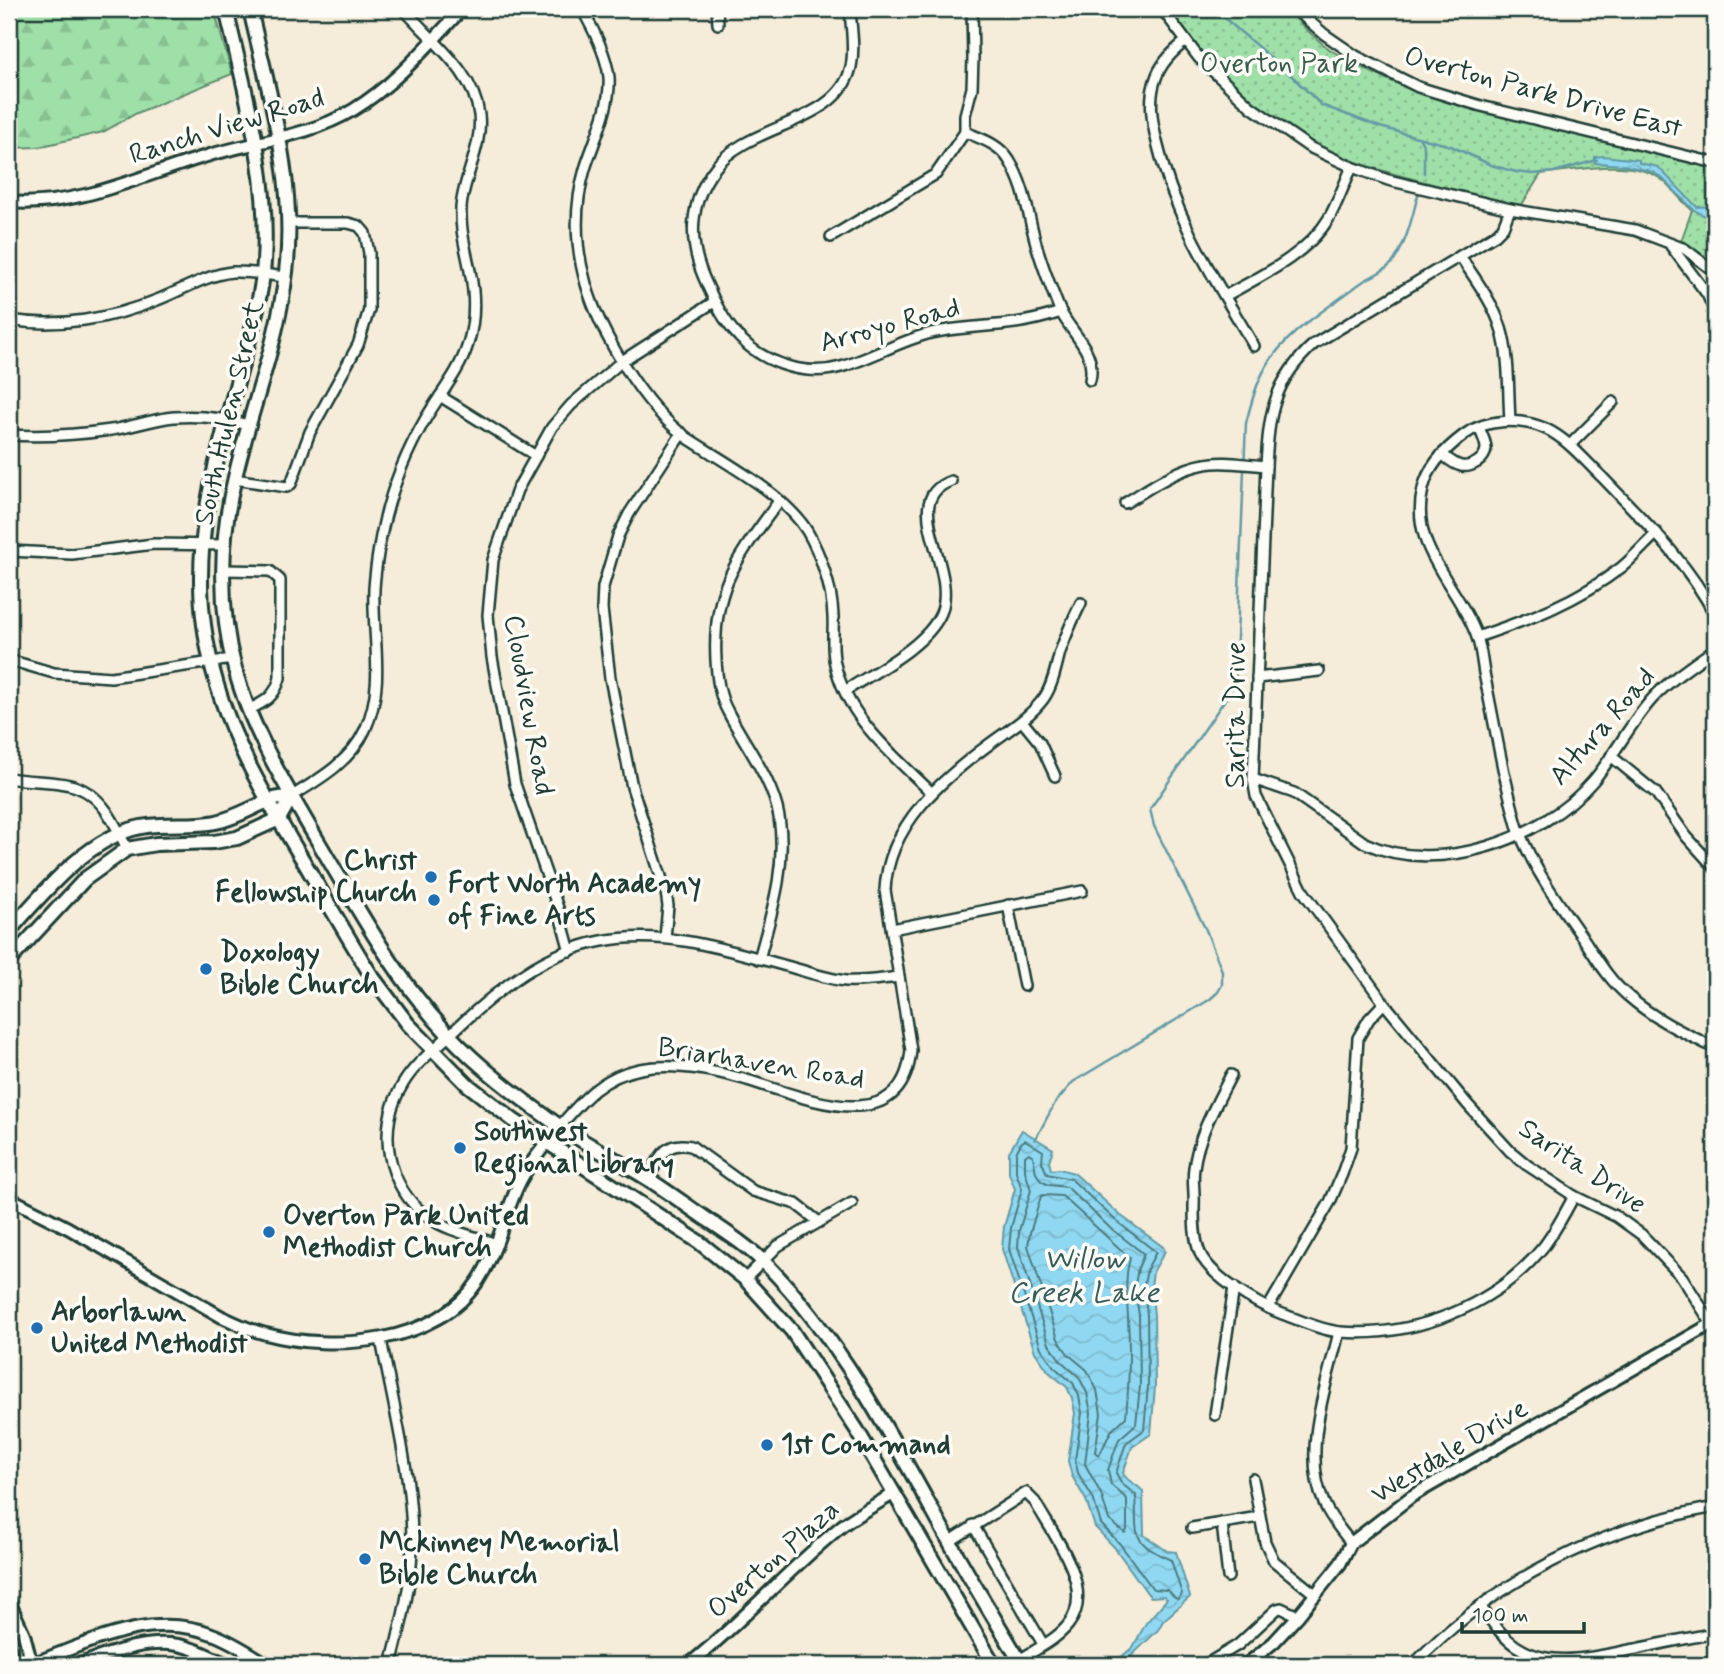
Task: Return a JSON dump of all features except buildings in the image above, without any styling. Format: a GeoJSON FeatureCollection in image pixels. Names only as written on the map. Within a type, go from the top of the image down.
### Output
{"type":"FeatureCollection","features":[{"type":"Feature","properties":{"kind":"main road","name":"South Hulen Street"},"geometry":{"type":"LineString","coordinates":[[226,9],[256,143],[264,211],[263,274],[250,338],[210,482],[202,544],[201,604],[210,661],[232,733],[268,800],[372,975],[394,1006],[433,1051],[486,1100],[699,1242],[745,1279],[792,1331],[857,1430],[994,1665]]}},
{"type":"Feature","properties":{"kind":"main road","name":"South Hulen Street"},"geometry":{"type":"LineString","coordinates":[[250,9],[279,138],[288,223],[286,278],[267,371],[248,425],[234,479],[225,545],[224,594],[232,659],[248,710],[292,796],[389,959],[449,1035],[492,1076],[560,1126],[648,1179],[763,1261],[810,1314],[866,1396],[1021,1663]]}},
{"type":"Feature","properties":{"kind":"main road"},"geometry":{"type":"LineString","coordinates":[[9,932],[46,890],[97,845],[120,833],[153,825],[214,822],[237,816],[268,800],[292,796]]}},
{"type":"Feature","properties":{"kind":"main road"},"geometry":{"type":"LineString","coordinates":[[9,961],[85,879],[127,849],[237,838],[279,819],[292,796]]}},
{"type":"Feature","properties":{"kind":"street"},"geometry":{"type":"LineString","coordinates":[[292,796],[320,779],[345,758],[361,738],[369,720],[378,682],[374,590],[384,523],[400,470],[426,417],[468,346],[472,326],[474,293],[461,238],[461,214],[477,141],[480,118],[477,102],[466,78],[404,9]]}},
{"type":"Feature","properties":{"kind":"street","name":"Ranch View Road"},"geometry":{"type":"LineString","coordinates":[[9,202],[47,204],[85,195],[188,162],[318,127],[353,110],[402,74],[462,9]]}},
{"type":"Feature","properties":{"kind":"street"},"geometry":{"type":"LineString","coordinates":[[582,9],[601,48],[609,75],[609,92],[584,173],[576,225],[577,242],[592,303],[601,324],[622,361],[664,419],[779,501],[806,530],[822,564],[830,590],[834,661],[845,691],[860,718],[873,734],[932,793]]}},
{"type":"Feature","properties":{"kind":"street"},"geometry":{"type":"LineString","coordinates":[[717,9],[718,24]]}},
{"type":"Feature","properties":{"kind":"street","name":"Arroyo Road"},"geometry":{"type":"LineString","coordinates":[[850,9],[853,56],[845,83],[826,103],[801,118],[739,146],[715,167],[705,184],[693,221],[693,245],[714,302],[732,330],[748,345],[774,361],[794,369],[809,371],[843,366],[894,344],[939,331],[1013,324],[1061,312]]}},
{"type":"Feature","properties":{"kind":"street"},"geometry":{"type":"LineString","coordinates":[[831,237],[936,174],[965,132],[973,58],[972,9]]}},
{"type":"Feature","properties":{"kind":"street"},"geometry":{"type":"LineString","coordinates":[[1163,9],[1199,58],[1251,107],[1310,147],[1388,180],[1510,209],[1635,230],[1671,246],[1685,249],[1715,272]]}},
{"type":"Feature","properties":{"kind":"street","name":"Overton Park Drive East"},"geometry":{"type":"LineString","coordinates":[[1295,9],[1324,34],[1356,56],[1418,87],[1482,106],[1715,163]]}},
{"type":"Feature","properties":{"kind":"street"},"geometry":{"type":"LineString","coordinates":[[1186,41],[1161,66],[1156,79],[1152,115],[1163,164],[1183,223],[1254,346]]}},
{"type":"Feature","properties":{"kind":"street"},"geometry":{"type":"LineString","coordinates":[[965,132],[995,145],[1007,157],[1022,182],[1037,248],[1061,312],[1088,353],[1092,371],[1090,380]]}},
{"type":"Feature","properties":{"kind":"street"},"geometry":{"type":"LineString","coordinates":[[1225,296],[1304,247],[1329,218],[1352,167]]}},
{"type":"Feature","properties":{"kind":"street","name":"Sarita Drive"},"geometry":{"type":"LineString","coordinates":[[1510,209],[1500,231],[1325,337],[1303,354],[1284,379],[1274,401],[1261,466],[1253,779],[1256,796],[1303,891],[1384,1003],[1468,1105],[1510,1151],[1574,1196],[1617,1217],[1642,1236],[1682,1277],[1714,1325]]}},
{"type":"Feature","properties":{"kind":"street"},"geometry":{"type":"LineString","coordinates":[[234,479],[287,486],[290,484],[310,432],[358,345],[369,310],[369,253],[365,233],[359,226],[348,223],[288,223]]}},
{"type":"Feature","properties":{"kind":"street"},"geometry":{"type":"LineString","coordinates":[[1671,246],[1694,275],[1715,312]]}},
{"type":"Feature","properties":{"kind":"street"},"geometry":{"type":"LineString","coordinates":[[1460,256],[1487,297],[1501,327],[1506,348],[1510,421]]}},
{"type":"Feature","properties":{"kind":"street"},"geometry":{"type":"LineString","coordinates":[[1694,275],[1704,261]]}},
{"type":"Feature","properties":{"kind":"street"},"geometry":{"type":"LineString","coordinates":[[9,320],[88,320],[130,310],[204,279],[231,272],[286,278]]}},
{"type":"Feature","properties":{"kind":"street","name":"Cloudview Road"},"geometry":{"type":"LineString","coordinates":[[570,951],[515,784],[492,657],[488,615],[490,584],[499,538],[517,489],[552,427],[570,405],[622,361],[714,302]]}},
{"type":"Feature","properties":{"kind":"street"},"geometry":{"type":"LineString","coordinates":[[440,396],[536,456]]}},
{"type":"Feature","properties":{"kind":"street"},"geometry":{"type":"LineString","coordinates":[[1570,445],[1613,402]]}},
{"type":"Feature","properties":{"kind":"street"},"geometry":{"type":"LineString","coordinates":[[9,435],[67,435],[174,417],[227,419],[248,425]]}},
{"type":"Feature","properties":{"kind":"street"},"geometry":{"type":"LineString","coordinates":[[1715,615],[1690,574],[1657,533],[1570,445],[1547,430],[1510,421],[1499,421],[1479,428],[1469,432],[1442,454],[1429,472],[1423,489],[1420,526],[1428,551],[1477,637],[1504,772],[1528,851],[1561,907],[1613,982],[1646,1011],[1715,1048]]}},
{"type":"Feature","properties":{"kind":"street"},"geometry":{"type":"LineString","coordinates":[[1442,454],[1462,467],[1474,465],[1484,457],[1486,447],[1479,428]]}},
{"type":"Feature","properties":{"kind":"street"},"geometry":{"type":"LineString","coordinates":[[665,938],[668,906],[666,892],[632,788],[610,678],[603,587],[618,536],[629,514],[682,433]]}},
{"type":"Feature","properties":{"kind":"street"},"geometry":{"type":"LineString","coordinates":[[1125,503],[1186,469],[1205,464],[1229,463],[1261,466]]}},
{"type":"Feature","properties":{"kind":"street"},"geometry":{"type":"LineString","coordinates":[[845,691],[920,640],[933,627],[942,612],[945,579],[927,517],[927,505],[935,488],[951,481]]}},
{"type":"Feature","properties":{"kind":"street"},"geometry":{"type":"LineString","coordinates":[[759,958],[779,884],[783,847],[780,825],[766,781],[726,708],[720,691],[715,639],[718,608],[730,572],[779,501]]}},
{"type":"Feature","properties":{"kind":"street"},"geometry":{"type":"LineString","coordinates":[[1477,637],[1520,623],[1569,602],[1622,567],[1657,533]]}},
{"type":"Feature","properties":{"kind":"street"},"geometry":{"type":"LineString","coordinates":[[9,551],[72,554],[154,544],[225,545]]}},
{"type":"Feature","properties":{"kind":"street"},"geometry":{"type":"LineString","coordinates":[[224,570],[270,571],[280,580],[280,678],[276,691],[268,700],[248,710]]}},
{"type":"Feature","properties":{"kind":"street","name":"Briarhaven Road"},"geometry":{"type":"LineString","coordinates":[[9,1198],[68,1228],[222,1317],[264,1334],[289,1339],[340,1342],[381,1339],[419,1328],[453,1308],[476,1285],[497,1244],[517,1187],[529,1165],[595,1088],[622,1073],[656,1066],[737,1077],[836,1105],[868,1107],[878,1103],[899,1085],[909,1064],[911,1050],[885,890],[886,870],[904,827],[932,793],[976,754],[1022,721],[1046,696],[1068,628],[1081,603]]}},
{"type":"Feature","properties":{"kind":"street","name":"Altura Road"},"geometry":{"type":"LineString","coordinates":[[1253,779],[1294,793],[1376,848],[1433,856],[1460,855],[1521,834],[1551,817],[1592,782],[1652,699],[1715,649]]}},
{"type":"Feature","properties":{"kind":"street"},"geometry":{"type":"LineString","coordinates":[[9,660],[54,673],[111,677],[232,659]]}},
{"type":"Feature","properties":{"kind":"street"},"geometry":{"type":"LineString","coordinates":[[1257,678],[1319,671]]}},
{"type":"Feature","properties":{"kind":"street"},"geometry":{"type":"LineString","coordinates":[[1022,721],[1040,743],[1055,776]]}},
{"type":"Feature","properties":{"kind":"street"},"geometry":{"type":"LineString","coordinates":[[1611,756],[1656,793],[1686,836],[1715,868]]}},
{"type":"Feature","properties":{"kind":"street"},"geometry":{"type":"LineString","coordinates":[[9,778],[71,785],[98,800],[115,822],[127,849]]}},
{"type":"Feature","properties":{"kind":"street"},"geometry":{"type":"LineString","coordinates":[[892,929],[1082,891]]}},
{"type":"Feature","properties":{"kind":"street"},"geometry":{"type":"LineString","coordinates":[[1008,905],[1024,986]]}},
{"type":"Feature","properties":{"kind":"street"},"geometry":{"type":"LineString","coordinates":[[497,1244],[429,1218],[412,1202],[395,1174],[387,1138],[391,1110],[409,1075],[491,996],[516,977],[570,951],[614,939],[665,938],[715,946],[845,981],[899,977]]}},
{"type":"Feature","properties":{"kind":"street"},"geometry":{"type":"LineString","coordinates":[[1268,1308],[1329,1202],[1342,1174],[1351,1148],[1358,1038],[1369,1019],[1384,1003]]}},
{"type":"Feature","properties":{"kind":"street"},"geometry":{"type":"LineString","coordinates":[[1231,1075],[1198,1148],[1194,1170],[1194,1219],[1200,1253],[1209,1265],[1234,1287],[1268,1308],[1339,1332],[1379,1331],[1434,1321],[1502,1286],[1542,1248],[1574,1196]]}},
{"type":"Feature","properties":{"kind":"street"},"geometry":{"type":"LineString","coordinates":[[648,1179],[669,1147],[679,1143],[691,1146],[753,1191],[796,1204],[819,1222]]}},
{"type":"Feature","properties":{"kind":"street"},"geometry":{"type":"LineString","coordinates":[[745,1279],[778,1246],[852,1203]]}},
{"type":"Feature","properties":{"kind":"street"},"geometry":{"type":"LineString","coordinates":[[1215,1415],[1234,1287]]}},
{"type":"Feature","properties":{"kind":"street","name":"Westdale Drive"},"geometry":{"type":"LineString","coordinates":[[1246,1665],[1274,1642],[1298,1616],[1340,1564],[1351,1544],[1412,1496],[1714,1325]]}},
{"type":"Feature","properties":{"kind":"street"},"geometry":{"type":"LineString","coordinates":[[1339,1332],[1315,1435],[1314,1467],[1324,1504],[1351,1544]]}},
{"type":"Feature","properties":{"kind":"street"},"geometry":{"type":"LineString","coordinates":[[381,1339],[411,1510],[409,1586],[391,1665]]}},
{"type":"Feature","properties":{"kind":"street"},"geometry":{"type":"LineString","coordinates":[[1253,1479],[1265,1542],[1274,1561],[1316,1595]]}},
{"type":"Feature","properties":{"kind":"street"},"geometry":{"type":"LineString","coordinates":[[949,1542],[1026,1493],[1035,1502],[1071,1567],[1078,1587],[1077,1604],[1068,1625],[1021,1663]]}},
{"type":"Feature","properties":{"kind":"street","name":"Overton Plaza"},"geometry":{"type":"LineString","coordinates":[[688,1665],[829,1537],[846,1523],[893,1494]]}},
{"type":"Feature","properties":{"kind":"street"},"geometry":{"type":"LineString","coordinates":[[1413,1665],[1479,1606],[1534,1571],[1595,1543],[1660,1519],[1715,1507]]}},
{"type":"Feature","properties":{"kind":"street"},"geometry":{"type":"LineString","coordinates":[[1192,1528],[1259,1517]]}},
{"type":"Feature","properties":{"kind":"street"},"geometry":{"type":"LineString","coordinates":[[1222,1523],[1228,1577]]}},
{"type":"Feature","properties":{"kind":"street"},"geometry":{"type":"LineString","coordinates":[[973,1525],[1043,1644]]}},
{"type":"Feature","properties":{"kind":"street"},"geometry":{"type":"LineString","coordinates":[[9,1601],[24,1634],[31,1665],[123,1629],[148,1626],[186,1627],[209,1633],[269,1665]]}},
{"type":"Feature","properties":{"kind":"street"},"geometry":{"type":"LineString","coordinates":[[1479,1606],[1506,1639],[1517,1647],[1556,1660],[1590,1658],[1715,1633]]}},
{"type":"Feature","properties":{"kind":"street"},"geometry":{"type":"LineString","coordinates":[[1205,1665],[1237,1645],[1277,1609],[1281,1608],[1298,1616]]}},
{"type":"Feature","properties":{"kind":"street"},"geometry":{"type":"LineString","coordinates":[[77,1665],[151,1643],[179,1645],[229,1665]]}},
{"type":"Feature","properties":{"kind":"street"},"geometry":{"type":"LineString","coordinates":[[9,1646],[15,1665]]}},
{"type":"Feature","properties":{"kind":"green space"},"geometry":{"type":"Polygon","coordinates":[[[9,9],[214,9],[232,74],[137,113],[103,132],[38,147],[9,148],[9,9]]]}},
{"type":"Feature","properties":{"kind":"green space","name":"Overton Park"},"geometry":{"type":"Polygon","coordinates":[[[1169,9],[1285,9],[1334,52],[1376,75],[1449,103],[1715,168],[1715,261],[1712,262],[1680,244],[1692,210],[1665,182],[1638,169],[1605,167],[1541,174],[1521,206],[1396,175],[1328,150],[1301,136],[1250,100],[1206,57],[1169,9]]]}},
{"type":"Feature","properties":{"kind":"water"},"geometry":{"type":"Polygon","coordinates":[[[1595,157],[1639,160],[1639,163],[1658,167],[1697,207],[1715,206],[1715,224],[1711,226],[1705,216],[1694,210],[1653,172],[1623,165],[1595,163],[1595,157]]]}},
{"type":"Feature","properties":{"kind":"water","name":"Willow Creek Lake"},"geometry":{"type":"Polygon","coordinates":[[[1022,1130],[1053,1149],[1049,1161],[1051,1170],[1074,1173],[1165,1251],[1153,1272],[1151,1286],[1155,1387],[1151,1434],[1132,1447],[1123,1473],[1143,1492],[1144,1535],[1167,1551],[1176,1552],[1190,1597],[1163,1621],[1158,1630],[1122,1665],[1112,1665],[1133,1647],[1146,1623],[1167,1599],[1164,1596],[1151,1597],[1148,1594],[1115,1548],[1095,1527],[1086,1500],[1072,1476],[1068,1461],[1075,1413],[1072,1398],[1067,1387],[1049,1372],[1035,1352],[1002,1249],[1004,1227],[1015,1189],[1009,1173],[1009,1152],[1022,1130]]]}},
{"type":"Feature","properties":{"kind":"waterway"},"geometry":{"type":"LineString","coordinates":[[1214,9],[1321,105],[1380,127],[1451,146],[1491,165],[1516,172],[1554,172],[1597,160]]}},
{"type":"Feature","properties":{"kind":"waterway"},"geometry":{"type":"LineString","coordinates":[[1420,139],[1424,147],[1424,173]]}},
{"type":"Feature","properties":{"kind":"waterway"},"geometry":{"type":"LineString","coordinates":[[1035,1140],[1055,1103],[1073,1082],[1209,1000],[1222,985],[1222,971],[1206,930],[1154,826],[1150,809],[1235,685],[1246,423],[1259,380],[1274,354],[1296,332],[1394,261],[1406,237],[1418,195]]}},
{"type":"Feature","properties":{"kind":"waterway"},"geometry":{"type":"LineString","coordinates":[[1709,251],[1710,223]]}},
{"type":"Feature","properties":{"kind":"waterway"},"geometry":{"type":"LineString","coordinates":[[1711,280],[1715,286]]}},
{"type":"Feature","properties":{"kind":"place","name":"Christ Fellowship Church"},"geometry":{"type":"Point","coordinates":[431,877]}},
{"type":"Feature","properties":{"kind":"place","name":"Fort Worth Academy of Fine Arts"},"geometry":{"type":"Point","coordinates":[434,900]}},
{"type":"Feature","properties":{"kind":"place","name":"Doxology Bible Church"},"geometry":{"type":"Point","coordinates":[206,969]}},
{"type":"Feature","properties":{"kind":"place","name":"Southwest Regional Library"},"geometry":{"type":"Point","coordinates":[460,1148]}},
{"type":"Feature","properties":{"kind":"place","name":"Overton Park United Methodist Church"},"geometry":{"type":"Point","coordinates":[269,1232]}},
{"type":"Feature","properties":{"kind":"place","name":"Arborlawn United Methodist"},"geometry":{"type":"Point","coordinates":[37,1328]}},
{"type":"Feature","properties":{"kind":"place","name":"1st Command"},"geometry":{"type":"Point","coordinates":[767,1445]}},
{"type":"Feature","properties":{"kind":"place","name":"Mckinney Memorial Bible Church"},"geometry":{"type":"Point","coordinates":[365,1559]}}]}
